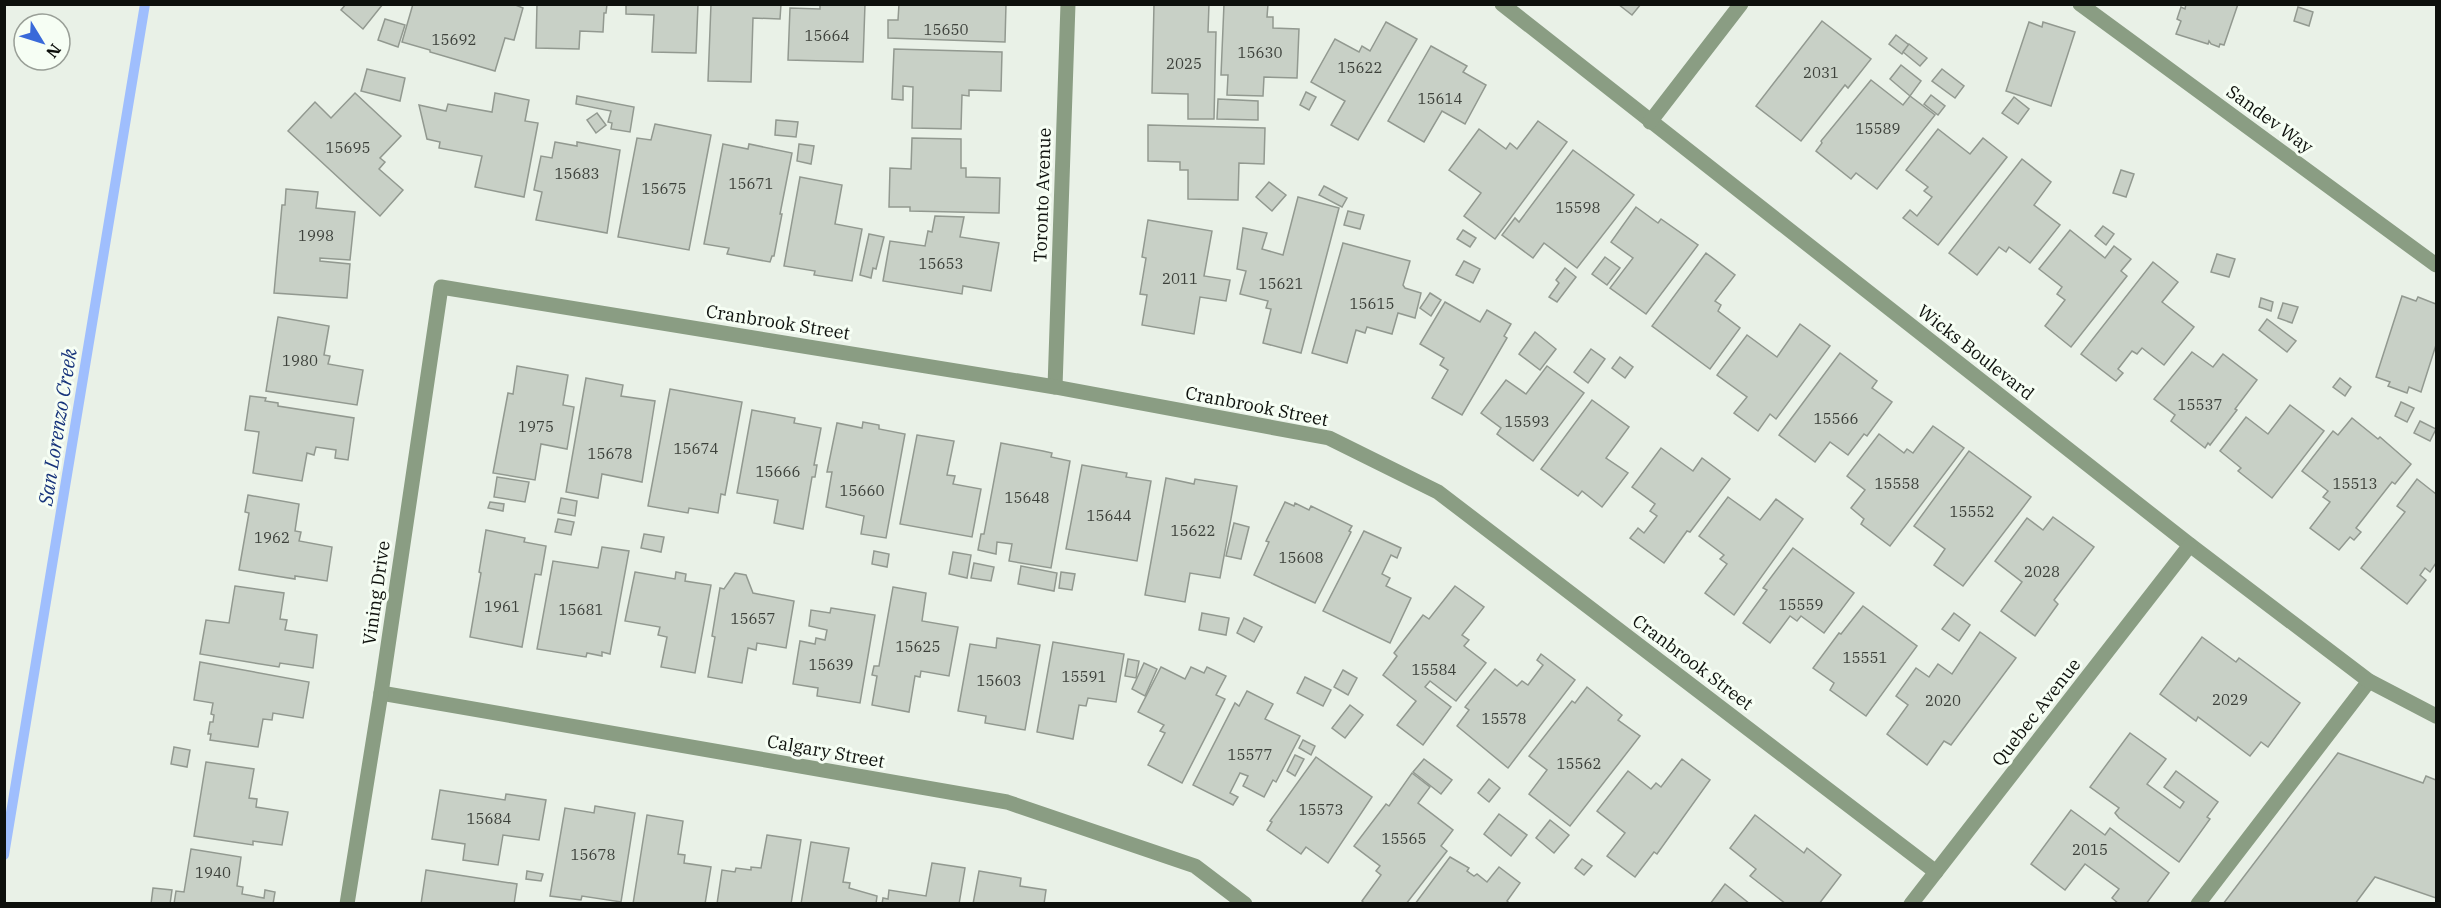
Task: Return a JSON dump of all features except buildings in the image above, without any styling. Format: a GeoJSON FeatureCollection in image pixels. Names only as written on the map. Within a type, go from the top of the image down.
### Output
{"type":"FeatureCollection","features":[{"type":"Feature","properties":{"kind":"street","name":"Toronto Avenue"},"geometry":{"type":"LineString","coordinates":[[1055,387],[1068,4]]}},
{"type":"Feature","properties":{"kind":"street","name":"Wicks Boulevard"},"geometry":{"type":"LineString","coordinates":[[1502,4],[2190,544],[2369,681],[2436,716]]}},
{"type":"Feature","properties":{"kind":"street"},"geometry":{"type":"LineString","coordinates":[[1650,122],[1741,4]]}},
{"type":"Feature","properties":{"kind":"street","name":"Sandev Way"},"geometry":{"type":"LineString","coordinates":[[2080,4],[2436,265]]}},
{"type":"Feature","properties":{"kind":"street","name":"Cranbrook Street"},"geometry":{"type":"LineString","coordinates":[[441,287],[1055,387],[1329,438],[1438,492],[1936,872]]}},
{"type":"Feature","properties":{"kind":"street","name":"Vining Drive"},"geometry":{"type":"LineString","coordinates":[[347,903],[381,693],[441,287]]}},
{"type":"Feature","properties":{"kind":"street","name":"Quebec Avenue"},"geometry":{"type":"LineString","coordinates":[[1911,903],[2190,544]]}},
{"type":"Feature","properties":{"kind":"street"},"geometry":{"type":"LineString","coordinates":[[2198,903],[2369,681]]}},
{"type":"Feature","properties":{"kind":"street","name":"Calgary Street"},"geometry":{"type":"LineString","coordinates":[[381,693],[1007,802],[1195,866],[1245,903]]}},
{"type":"Feature","properties":{"kind":"waterway","name":"San Lorenzo Creek"},"geometry":{"type":"LineString","coordinates":[[4,855],[145,4]]}}]}
